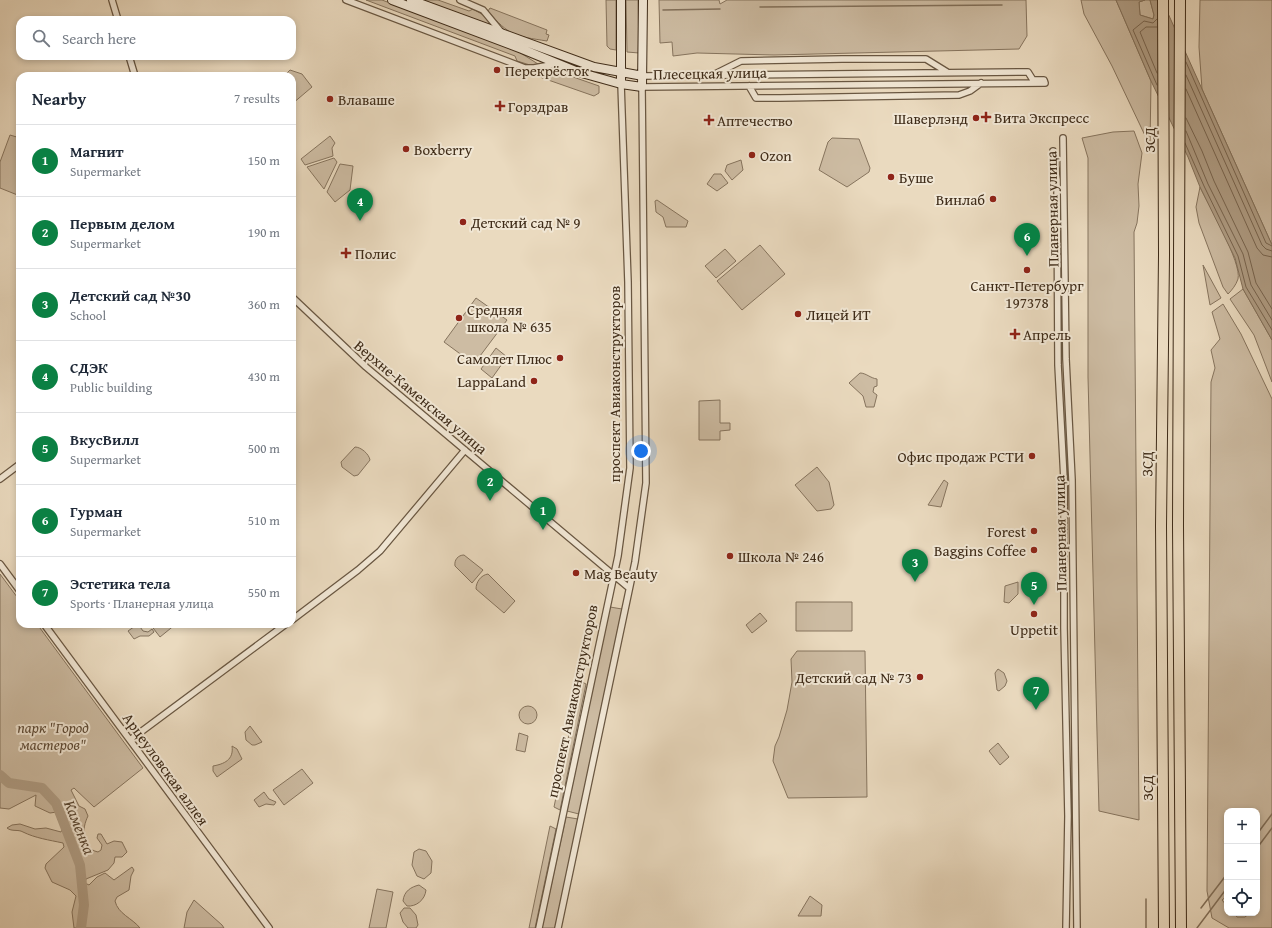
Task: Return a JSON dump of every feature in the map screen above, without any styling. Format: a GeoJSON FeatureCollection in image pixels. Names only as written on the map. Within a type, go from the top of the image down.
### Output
{"type":"FeatureCollection","features":[{"type":"Feature","properties":{"kind":"highway","name":"ЗСД"},"geometry":{"type":"LineString","coordinates":[[1163,0],[1164,255],[1161,526],[1164,928]]}},
{"type":"Feature","properties":{"kind":"highway","name":"ЗСД"},"geometry":{"type":"LineString","coordinates":[[1180,0],[1178,526],[1182,928]]}},
{"type":"Feature","properties":{"kind":"street"},"geometry":{"type":"LineString","coordinates":[[112,0],[117,16]]}},
{"type":"Feature","properties":{"kind":"street"},"geometry":{"type":"LineString","coordinates":[[346,0],[525,68],[556,64]]}},
{"type":"Feature","properties":{"kind":"street","name":"Плесецкая улица"},"geometry":{"type":"LineString","coordinates":[[392,0],[522,49],[583,74],[642,88],[1044,81],[1033,80],[1028,72],[643,76],[594,66],[411,0]]}},
{"type":"Feature","properties":{"kind":"street"},"geometry":{"type":"LineString","coordinates":[[460,0],[483,10],[503,34]]}},
{"type":"Feature","properties":{"kind":"street","name":"проспект Авиаконструкторов"},"geometry":{"type":"LineString","coordinates":[[539,928],[619,546],[630,468],[628,282],[620,72],[621,0]]}},
{"type":"Feature","properties":{"kind":"street","name":"проспект Авиаконструкторов"},"geometry":{"type":"LineString","coordinates":[[558,928],[629,588],[642,518],[647,466],[642,88],[643,0]]}},
{"type":"Feature","properties":{"kind":"street"},"geometry":{"type":"LineString","coordinates":[[712,75],[741,61],[835,59],[926,59],[947,72]]}},
{"type":"Feature","properties":{"kind":"street"},"geometry":{"type":"LineString","coordinates":[[130,60],[134,72]]}},
{"type":"Feature","properties":{"kind":"street"},"geometry":{"type":"LineString","coordinates":[[749,86],[756,98],[780,98],[959,95],[970,91],[981,83]]}},
{"type":"Feature","properties":{"kind":"street","name":"Планерная улица"},"geometry":{"type":"LineString","coordinates":[[1063,138],[1066,359],[1072,480],[1077,928]]}},
{"type":"Feature","properties":{"kind":"street","name":"Планерная улица"},"geometry":{"type":"LineString","coordinates":[[1053,151],[1057,180],[1058,365],[1064,480],[1064,628],[1068,816],[1066,928]]}},
{"type":"Feature","properties":{"kind":"street","name":"Верхне-Каменская улица"},"geometry":{"type":"LineString","coordinates":[[296,301],[353,356],[629,588]]}},
{"type":"Feature","properties":{"kind":"street"},"geometry":{"type":"LineString","coordinates":[[296,617],[358,570],[380,551],[465,450]]}},
{"type":"Feature","properties":{"kind":"street"},"geometry":{"type":"LineString","coordinates":[[0,479],[16,467]]}},
{"type":"Feature","properties":{"kind":"street"},"geometry":{"type":"LineString","coordinates":[[0,564],[16,586]]}},
{"type":"Feature","properties":{"kind":"street","name":"Арцеуловская аллея"},"geometry":{"type":"LineString","coordinates":[[47,628],[269,928]]}},
{"type":"Feature","properties":{"kind":"street"},"geometry":{"type":"LineString","coordinates":[[130,740],[281,628]]}},
{"type":"Feature","properties":{"kind":"green space"},"geometry":{"type":"Polygon","coordinates":[[[366,0],[382,0],[519,52],[538,64],[530,65],[517,61],[515,56],[366,0]]]}},
{"type":"Feature","properties":{"kind":"green space"},"geometry":{"type":"Polygon","coordinates":[[[421,0],[438,0],[469,11],[473,9],[485,16],[493,26],[421,0]]]}},
{"type":"Feature","properties":{"kind":"green space"},"geometry":{"type":"Polygon","coordinates":[[[606,0],[616,0],[616,50],[610,49],[607,46],[606,0]]]}},
{"type":"Feature","properties":{"kind":"green space"},"geometry":{"type":"Polygon","coordinates":[[[626,0],[638,0],[639,53],[627,52],[626,0]]]}},
{"type":"Feature","properties":{"kind":"green space"},"geometry":{"type":"Polygon","coordinates":[[[659,0],[719,0],[720,4],[727,0],[1026,0],[1027,36],[1019,49],[774,55],[697,53],[673,56],[672,42],[660,43],[659,0]]]}},
{"type":"Feature","properties":{"kind":"green space"},"geometry":{"type":"Polygon","coordinates":[[[1081,0],[1116,0],[1151,81],[1150,146],[1112,66],[1084,14],[1081,0]]]}},
{"type":"Feature","properties":{"kind":"green space"},"geometry":{"type":"Polygon","coordinates":[[[1150,0],[1154,15],[1153,19],[1140,15],[1139,2],[1150,0]]]}},
{"type":"Feature","properties":{"kind":"green space"},"geometry":{"type":"Polygon","coordinates":[[[1200,0],[1272,0],[1272,245],[1202,89],[1199,47],[1200,0]]]}},
{"type":"Feature","properties":{"kind":"green space"},"geometry":{"type":"Polygon","coordinates":[[[490,8],[547,30],[546,34],[549,35],[547,41],[513,34],[495,19],[488,11],[490,8]]]}},
{"type":"Feature","properties":{"kind":"green space"},"geometry":{"type":"Polygon","coordinates":[[[556,71],[599,86],[599,93],[594,96],[534,75],[534,72],[556,71]]]}},
{"type":"Feature","properties":{"kind":"green space"},"geometry":{"type":"Polygon","coordinates":[[[296,72],[302,74],[312,87],[296,101],[296,72]]]}},
{"type":"Feature","properties":{"kind":"green space"},"geometry":{"type":"Polygon","coordinates":[[[1134,131],[1142,153],[1138,184],[1139,206],[1137,223],[1134,232],[1139,820],[1099,811],[1088,377],[1088,158],[1082,138],[1113,132],[1134,131]]]}},
{"type":"Feature","properties":{"kind":"green space"},"geometry":{"type":"Polygon","coordinates":[[[10,135],[16,137],[16,194],[0,188],[0,162],[10,135]]]}},
{"type":"Feature","properties":{"kind":"green space"},"geometry":{"type":"Polygon","coordinates":[[[330,136],[335,143],[332,148],[333,156],[305,165],[301,159],[330,136]]]}},
{"type":"Feature","properties":{"kind":"green space"},"geometry":{"type":"Polygon","coordinates":[[[832,138],[859,139],[870,168],[869,172],[847,187],[819,170],[828,142],[832,138]]]}},
{"type":"Feature","properties":{"kind":"green space"},"geometry":{"type":"Polygon","coordinates":[[[334,158],[337,162],[324,189],[307,167],[334,158]]]}},
{"type":"Feature","properties":{"kind":"green space"},"geometry":{"type":"Polygon","coordinates":[[[741,160],[743,170],[732,180],[725,171],[727,165],[741,160]]]}},
{"type":"Feature","properties":{"kind":"green space"},"geometry":{"type":"Polygon","coordinates":[[[340,164],[353,166],[350,190],[335,202],[327,192],[340,164]]]}},
{"type":"Feature","properties":{"kind":"green space"},"geometry":{"type":"Polygon","coordinates":[[[714,174],[721,174],[728,183],[717,191],[707,184],[714,174]]]}},
{"type":"Feature","properties":{"kind":"green space"},"geometry":{"type":"Polygon","coordinates":[[[1200,187],[1230,247],[1238,271],[1238,279],[1228,294],[1223,287],[1199,223],[1196,207],[1200,187]]]}},
{"type":"Feature","properties":{"kind":"green space"},"geometry":{"type":"Polygon","coordinates":[[[657,200],[688,221],[686,227],[666,227],[663,217],[656,212],[655,201],[657,200]]]}},
{"type":"Feature","properties":{"kind":"green space"},"geometry":{"type":"Polygon","coordinates":[[[760,245],[785,274],[742,310],[717,281],[760,245]]]}},
{"type":"Feature","properties":{"kind":"green space"},"geometry":{"type":"Polygon","coordinates":[[[725,249],[736,261],[716,278],[705,266],[725,249]]]}},
{"type":"Feature","properties":{"kind":"green space"},"geometry":{"type":"Polygon","coordinates":[[[1203,265],[1221,298],[1210,305],[1203,265]]]}},
{"type":"Feature","properties":{"kind":"green space"},"geometry":{"type":"Polygon","coordinates":[[[1243,289],[1272,340],[1272,382],[1254,335],[1230,299],[1243,289]]]}},
{"type":"Feature","properties":{"kind":"green space"},"geometry":{"type":"Polygon","coordinates":[[[476,298],[507,320],[474,364],[444,342],[476,298]]]}},
{"type":"Feature","properties":{"kind":"green space"},"geometry":{"type":"Polygon","coordinates":[[[1223,304],[1241,334],[1272,399],[1272,928],[1229,928],[1212,918],[1207,891],[1211,382],[1215,368],[1211,350],[1220,339],[1212,312],[1223,304]]]}},
{"type":"Feature","properties":{"kind":"green space"},"geometry":{"type":"Polygon","coordinates":[[[496,348],[507,357],[492,378],[481,369],[496,348]]]}},
{"type":"Feature","properties":{"kind":"green space"},"geometry":{"type":"Polygon","coordinates":[[[860,373],[877,379],[877,386],[874,387],[873,392],[877,395],[874,407],[866,407],[863,396],[849,383],[860,373]]]}},
{"type":"Feature","properties":{"kind":"green space"},"geometry":{"type":"Polygon","coordinates":[[[720,400],[720,423],[730,423],[730,430],[720,431],[720,440],[699,440],[699,401],[720,400]]]}},
{"type":"Feature","properties":{"kind":"green space"},"geometry":{"type":"Polygon","coordinates":[[[355,447],[364,451],[370,460],[358,475],[354,476],[342,467],[341,462],[355,447]]]}},
{"type":"Feature","properties":{"kind":"green space"},"geometry":{"type":"Polygon","coordinates":[[[817,467],[829,482],[834,505],[831,509],[817,511],[795,485],[817,467]]]}},
{"type":"Feature","properties":{"kind":"green space"},"geometry":{"type":"Polygon","coordinates":[[[944,480],[948,483],[941,507],[928,505],[944,480]]]}},
{"type":"Feature","properties":{"kind":"green space"},"geometry":{"type":"Polygon","coordinates":[[[464,555],[483,570],[472,583],[455,566],[457,558],[464,555]]]}},
{"type":"Feature","properties":{"kind":"green space","name":"парк \"Город мастеров\""},"geometry":{"type":"Polygon","coordinates":[[[0,574],[16,596],[16,628],[40,628],[143,768],[94,807],[74,788],[71,790],[79,806],[85,809],[88,816],[84,826],[84,837],[88,846],[92,850],[98,852],[101,850],[102,845],[97,838],[98,834],[101,834],[107,844],[114,841],[122,842],[127,852],[122,857],[115,857],[114,863],[108,870],[86,879],[85,883],[89,885],[97,877],[105,873],[114,880],[132,867],[134,870],[131,876],[129,890],[117,897],[115,901],[122,913],[140,928],[74,928],[72,912],[76,896],[70,890],[52,882],[45,868],[46,864],[64,847],[63,843],[7,828],[12,825],[20,824],[35,829],[46,828],[61,832],[64,825],[58,820],[57,812],[50,813],[35,806],[36,795],[9,809],[0,808],[0,574]]]}},
{"type":"Feature","properties":{"kind":"green space"},"geometry":{"type":"Polygon","coordinates":[[[488,574],[515,601],[504,613],[476,589],[479,579],[488,574]]]}},
{"type":"Feature","properties":{"kind":"green space"},"geometry":{"type":"Polygon","coordinates":[[[1018,582],[1018,594],[1009,603],[1004,602],[1005,586],[1018,582]]]}},
{"type":"Feature","properties":{"kind":"green space"},"geometry":{"type":"Polygon","coordinates":[[[796,602],[852,602],[852,631],[796,631],[796,602]]]}},
{"type":"Feature","properties":{"kind":"green space"},"geometry":{"type":"Polygon","coordinates":[[[610,607],[622,609],[579,814],[567,811],[610,607]]]}},
{"type":"Feature","properties":{"kind":"green space"},"geometry":{"type":"Polygon","coordinates":[[[760,613],[767,621],[752,633],[746,625],[760,613]]]}},
{"type":"Feature","properties":{"kind":"green space"},"geometry":{"type":"Polygon","coordinates":[[[132,628],[141,628],[143,631],[148,632],[152,629],[154,632],[149,636],[140,636],[134,639],[128,631],[132,628]]]}},
{"type":"Feature","properties":{"kind":"green space"},"geometry":{"type":"Polygon","coordinates":[[[153,628],[171,628],[160,637],[153,628]]]}},
{"type":"Feature","properties":{"kind":"green space"},"geometry":{"type":"Polygon","coordinates":[[[797,651],[865,651],[867,797],[788,798],[773,761],[775,746],[787,710],[792,682],[791,659],[797,651]]]}},
{"type":"Feature","properties":{"kind":"green space"},"geometry":{"type":"Polygon","coordinates":[[[998,669],[1004,673],[1007,681],[1005,686],[999,691],[997,690],[995,673],[998,669]]]}},
{"type":"Feature","properties":{"kind":"green space"},"geometry":{"type":"Polygon","coordinates":[[[580,681],[586,684],[560,810],[554,807],[580,681]]]}},
{"type":"Feature","properties":{"kind":"green space"},"geometry":{"type":"Polygon","coordinates":[[[528,706],[534,709],[537,715],[534,721],[528,724],[522,721],[519,715],[522,709],[528,706]]]}},
{"type":"Feature","properties":{"kind":"green space"},"geometry":{"type":"Polygon","coordinates":[[[250,726],[262,742],[252,745],[246,740],[245,732],[250,726]]]}},
{"type":"Feature","properties":{"kind":"green space"},"geometry":{"type":"Polygon","coordinates":[[[519,733],[528,736],[525,752],[516,750],[519,733]]]}},
{"type":"Feature","properties":{"kind":"green space"},"geometry":{"type":"Polygon","coordinates":[[[998,743],[1009,757],[1000,765],[989,751],[998,743]]]}},
{"type":"Feature","properties":{"kind":"green space"},"geometry":{"type":"Polygon","coordinates":[[[232,746],[237,749],[242,759],[217,777],[213,771],[213,766],[221,764],[230,758],[232,746]]]}},
{"type":"Feature","properties":{"kind":"green space"},"geometry":{"type":"Polygon","coordinates":[[[302,769],[313,783],[284,805],[273,790],[302,769]]]}},
{"type":"Feature","properties":{"kind":"green space"},"geometry":{"type":"Polygon","coordinates":[[[264,792],[269,799],[276,802],[274,805],[266,804],[259,807],[254,800],[264,792]]]}},
{"type":"Feature","properties":{"kind":"green space"},"geometry":{"type":"Polygon","coordinates":[[[566,817],[578,819],[555,928],[542,928],[566,817]]]}},
{"type":"Feature","properties":{"kind":"green space"},"geometry":{"type":"Polygon","coordinates":[[[550,826],[556,829],[535,928],[529,928],[550,826]]]}},
{"type":"Feature","properties":{"kind":"green space"},"geometry":{"type":"Polygon","coordinates":[[[419,849],[426,851],[432,861],[431,873],[424,879],[417,876],[412,865],[414,852],[419,849]]]}},
{"type":"Feature","properties":{"kind":"green space"},"geometry":{"type":"Polygon","coordinates":[[[419,885],[426,890],[424,897],[417,904],[407,906],[403,901],[406,892],[419,885]]]}},
{"type":"Feature","properties":{"kind":"green space"},"geometry":{"type":"Polygon","coordinates":[[[377,889],[393,892],[386,928],[369,928],[377,889]]]}},
{"type":"Feature","properties":{"kind":"green space"},"geometry":{"type":"Polygon","coordinates":[[[810,896],[822,905],[821,916],[798,916],[810,896]]]}},
{"type":"Feature","properties":{"kind":"green space"},"geometry":{"type":"Polygon","coordinates":[[[194,900],[224,928],[184,928],[187,912],[194,900]]]}},
{"type":"Feature","properties":{"kind":"green space"},"geometry":{"type":"Polygon","coordinates":[[[404,908],[410,908],[416,915],[418,925],[416,928],[408,928],[403,922],[400,913],[404,908]]]}},
{"type":"Feature","properties":{"kind":"water"},"geometry":{"type":"Polygon","coordinates":[[[1116,0],[1145,0],[1139,2],[1140,15],[1153,19],[1154,15],[1150,0],[1162,0],[1272,245],[1272,340],[1243,289],[1235,258],[1151,81],[1116,0]]]}},
{"type":"Feature","properties":{"kind":"waterway"},"geometry":{"type":"LineString","coordinates":[[760,7],[1002,5]]}},
{"type":"Feature","properties":{"kind":"waterway"},"geometry":{"type":"LineString","coordinates":[[663,10],[720,9]]}},
{"type":"Feature","properties":{"kind":"waterway","name":"Каменка"},"geometry":{"type":"LineString","coordinates":[[0,775],[9,783],[42,788],[56,803],[80,865],[84,905],[81,928]]}},
{"type":"Feature","properties":{"kind":"waterway"},"geometry":{"type":"LineString","coordinates":[[1260,830],[1272,814]]}},
{"type":"Feature","properties":{"kind":"waterway"},"geometry":{"type":"LineString","coordinates":[[1260,844],[1272,828]]}},
{"type":"Feature","properties":{"kind":"waterway"},"geometry":{"type":"LineString","coordinates":[[1201,908],[1224,878]]}},
{"type":"Feature","properties":{"kind":"waterway"},"geometry":{"type":"LineString","coordinates":[[1197,928],[1224,892]]}},
{"type":"Feature","properties":{"kind":"waterway"},"geometry":{"type":"LineString","coordinates":[[1146,899],[1146,928]]}},
{"type":"Feature","properties":{"kind":"place","name":"Перекрёсток"},"geometry":{"type":"Point","coordinates":[497,70]}},
{"type":"Feature","properties":{"kind":"place","name":"Влаваше"},"geometry":{"type":"Point","coordinates":[330,99]}},
{"type":"Feature","properties":{"kind":"place","name":"Горздрав"},"geometry":{"type":"Point","coordinates":[500,106]}},
{"type":"Feature","properties":{"kind":"place","name":"Вита Экспресс"},"geometry":{"type":"Point","coordinates":[986,117]}},
{"type":"Feature","properties":{"kind":"place","name":"Шаверлэнд"},"geometry":{"type":"Point","coordinates":[976,118]}},
{"type":"Feature","properties":{"kind":"place","name":"Аптечество"},"geometry":{"type":"Point","coordinates":[709,120]}},
{"type":"Feature","properties":{"kind":"place","name":"Boxberry"},"geometry":{"type":"Point","coordinates":[406,149]}},
{"type":"Feature","properties":{"kind":"place","name":"Ozon"},"geometry":{"type":"Point","coordinates":[752,155]}},
{"type":"Feature","properties":{"kind":"place","name":"Буше"},"geometry":{"type":"Point","coordinates":[891,177]}},
{"type":"Feature","properties":{"kind":"place","name":"Винлаб"},"geometry":{"type":"Point","coordinates":[993,199]}},
{"type":"Feature","properties":{"kind":"place","name":"СДЭК"},"geometry":{"type":"Point","coordinates":[360,221]}},
{"type":"Feature","properties":{"kind":"place","name":"Детский сад № 9"},"geometry":{"type":"Point","coordinates":[463,222]}},
{"type":"Feature","properties":{"kind":"place","name":"Полис"},"geometry":{"type":"Point","coordinates":[346,253]}},
{"type":"Feature","properties":{"kind":"place","name":"Гурман"},"geometry":{"type":"Point","coordinates":[1027,256]}},
{"type":"Feature","properties":{"kind":"place","name":"Санкт-Петербург 197378"},"geometry":{"type":"Point","coordinates":[1027,270]}},
{"type":"Feature","properties":{"kind":"place","name":"Лицей ИТ"},"geometry":{"type":"Point","coordinates":[798,314]}},
{"type":"Feature","properties":{"kind":"place","name":"Средняя школа № 635"},"geometry":{"type":"Point","coordinates":[459,318]}},
{"type":"Feature","properties":{"kind":"place","name":"Апрель"},"geometry":{"type":"Point","coordinates":[1015,334]}},
{"type":"Feature","properties":{"kind":"place","name":"Самолет Плюс"},"geometry":{"type":"Point","coordinates":[560,358]}},
{"type":"Feature","properties":{"kind":"place","name":"LappaLand"},"geometry":{"type":"Point","coordinates":[534,381]}},
{"type":"Feature","properties":{"kind":"place","name":"Офис продаж РСТИ"},"geometry":{"type":"Point","coordinates":[1032,456]}},
{"type":"Feature","properties":{"kind":"place","name":"Первым делом"},"geometry":{"type":"Point","coordinates":[490,501]}},
{"type":"Feature","properties":{"kind":"place","name":"Магнит"},"geometry":{"type":"Point","coordinates":[543,530]}},
{"type":"Feature","properties":{"kind":"place","name":"Forest"},"geometry":{"type":"Point","coordinates":[1034,531]}},
{"type":"Feature","properties":{"kind":"place","name":"Baggins Coffee"},"geometry":{"type":"Point","coordinates":[1034,550]}},
{"type":"Feature","properties":{"kind":"place","name":"Школа № 246"},"geometry":{"type":"Point","coordinates":[730,556]}},
{"type":"Feature","properties":{"kind":"place","name":"Mag Beauty"},"geometry":{"type":"Point","coordinates":[576,573]}},
{"type":"Feature","properties":{"kind":"place","name":"Детский сад №30"},"geometry":{"type":"Point","coordinates":[915,582]}},
{"type":"Feature","properties":{"kind":"place","name":"ВкусВилл"},"geometry":{"type":"Point","coordinates":[1034,605]}},
{"type":"Feature","properties":{"kind":"place","name":"Uppetit"},"geometry":{"type":"Point","coordinates":[1034,614]}},
{"type":"Feature","properties":{"kind":"place","name":"Детский сад № 73"},"geometry":{"type":"Point","coordinates":[920,677]}},
{"type":"Feature","properties":{"kind":"place","name":"Эстетика тела"},"geometry":{"type":"Point","coordinates":[1036,710]}}]}
